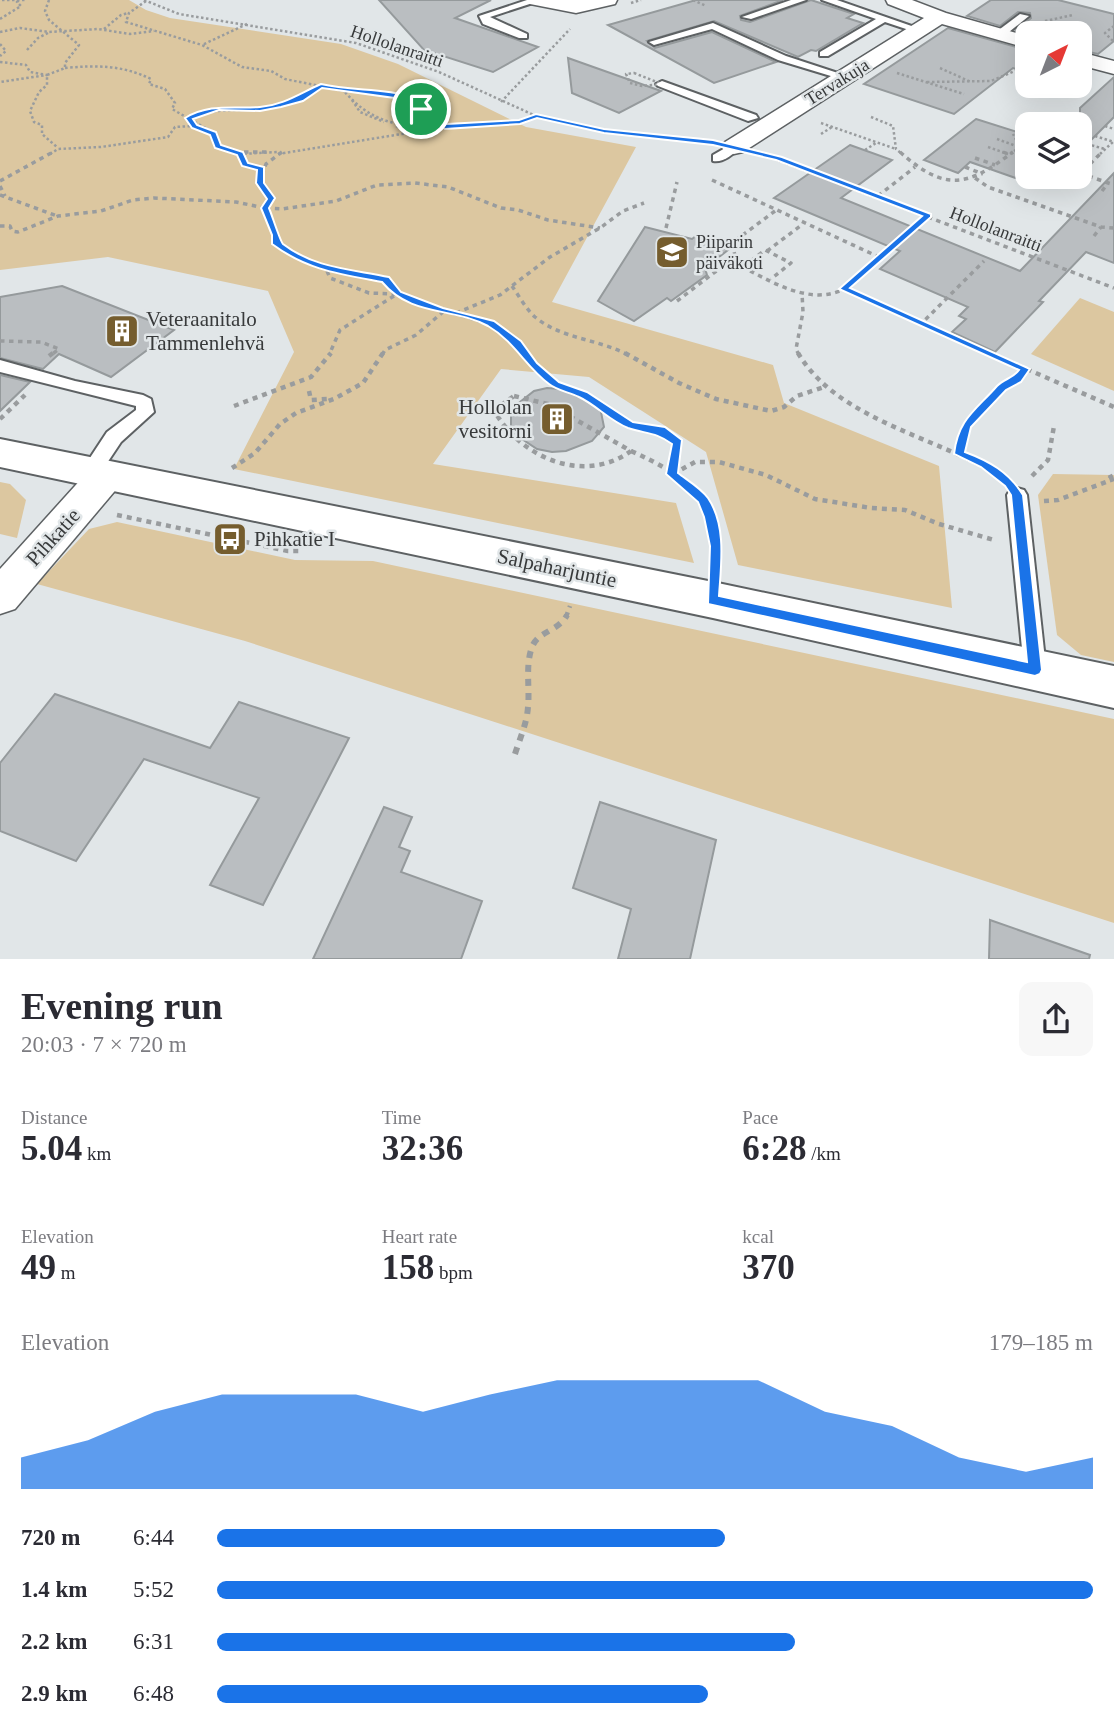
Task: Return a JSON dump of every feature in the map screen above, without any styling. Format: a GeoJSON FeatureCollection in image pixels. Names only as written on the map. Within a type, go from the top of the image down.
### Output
{"type":"FeatureCollection","features":[{"type":"Feature","properties":{"kind":"street"},"geometry":{"type":"LineString","coordinates":[[537,0],[576,7],[608,0]]}},
{"type":"Feature","properties":{"kind":"street"},"geometry":{"type":"LineString","coordinates":[[895,0],[939,17],[1015,38]]}},
{"type":"Feature","properties":{"kind":"street","name":"Tervakuja"},"geometry":{"type":"LineString","coordinates":[[726,153],[939,17]]}},
{"type":"Feature","properties":{"kind":"street"},"geometry":{"type":"LineString","coordinates":[[1092,61],[1112,65]]}},
{"type":"Feature","properties":{"kind":"street","name":"Salpaharjuntie"},"geometry":{"type":"LineString","coordinates":[[0,453],[713,600],[1114,687]]}},
{"type":"Feature","properties":{"kind":"street","name":"Pihkatie"},"geometry":{"type":"LineString","coordinates":[[0,597],[98,474]]}},
{"type":"Feature","properties":{"kind":"lane"},"geometry":{"type":"LineString","coordinates":[[523,36],[487,22],[484,16],[537,0]]}},
{"type":"Feature","properties":{"kind":"lane"},"geometry":{"type":"LineString","coordinates":[[747,17],[801,0]]}},
{"type":"Feature","properties":{"kind":"lane"},"geometry":{"type":"LineString","coordinates":[[827,0],[918,30]]}},
{"type":"Feature","properties":{"kind":"lane"},"geometry":{"type":"LineString","coordinates":[[1000,34],[1024,16]]}},
{"type":"Feature","properties":{"kind":"lane"},"geometry":{"type":"LineString","coordinates":[[824,54],[882,20]]}},
{"type":"Feature","properties":{"kind":"lane"},"geometry":{"type":"LineString","coordinates":[[654,42],[713,26],[762,51],[844,77]]}},
{"type":"Feature","properties":{"kind":"lane"},"geometry":{"type":"LineString","coordinates":[[662,84],[752,118]]}},
{"type":"Feature","properties":{"kind":"lane"},"geometry":{"type":"LineString","coordinates":[[0,366],[15,367],[74,387],[132,397],[145,402],[145,412],[114,437],[98,474]]}},
{"type":"Feature","properties":{"kind":"lane"},"geometry":{"type":"LineString","coordinates":[[1017,497],[1035,670]]}},
{"type":"Feature","properties":{"kind":"path"},"geometry":{"type":"LineString","coordinates":[[2,0],[25,0]]}},
{"type":"Feature","properties":{"kind":"path"},"geometry":{"type":"LineString","coordinates":[[49,0],[45,11],[49,20],[79,45],[65,63],[65,68]]}},
{"type":"Feature","properties":{"kind":"path"},"geometry":{"type":"LineString","coordinates":[[628,4],[641,0]]}},
{"type":"Feature","properties":{"kind":"path"},"geometry":{"type":"LineString","coordinates":[[0,19],[21,6],[18,1]]}},
{"type":"Feature","properties":{"kind":"path"},"geometry":{"type":"LineString","coordinates":[[103,30],[121,15],[129,13],[145,1]]}},
{"type":"Feature","properties":{"kind":"path","name":"Hollolanraitti"},"geometry":{"type":"LineString","coordinates":[[145,1],[179,14],[330,37],[369,47],[439,72],[536,116],[604,131],[713,142],[726,153],[779,159],[1114,288]]}},
{"type":"Feature","properties":{"kind":"path"},"geometry":{"type":"LineString","coordinates":[[129,13],[125,22],[202,45],[242,67],[271,71],[285,79],[344,91],[384,93],[411,99],[425,111],[436,113],[435,118],[445,127]]}},
{"type":"Feature","properties":{"kind":"path"},"geometry":{"type":"LineString","coordinates":[[202,45],[248,24]]}},
{"type":"Feature","properties":{"kind":"path"},"geometry":{"type":"LineString","coordinates":[[501,102],[573,26]]}},
{"type":"Feature","properties":{"kind":"path"},"geometry":{"type":"LineString","coordinates":[[1114,26],[1105,33],[1114,42]]}},
{"type":"Feature","properties":{"kind":"path"},"geometry":{"type":"LineString","coordinates":[[0,32],[20,29],[49,33]]}},
{"type":"Feature","properties":{"kind":"path"},"geometry":{"type":"LineString","coordinates":[[27,50],[38,38],[62,30],[103,30],[130,34],[154,31]]}},
{"type":"Feature","properties":{"kind":"path"},"geometry":{"type":"LineString","coordinates":[[0,44],[6,51],[0,56]]}},
{"type":"Feature","properties":{"kind":"path"},"geometry":{"type":"LineString","coordinates":[[0,62],[26,65],[30,72],[47,75]]}},
{"type":"Feature","properties":{"kind":"path"},"geometry":{"type":"LineString","coordinates":[[866,63],[964,94]]}},
{"type":"Feature","properties":{"kind":"path"},"geometry":{"type":"LineString","coordinates":[[0,82],[47,75],[65,68],[100,64],[132,69],[151,79],[149,84],[165,89],[175,103],[172,109],[189,118],[195,126]]}},
{"type":"Feature","properties":{"kind":"path"},"geometry":{"type":"LineString","coordinates":[[940,68],[975,84]]}},
{"type":"Feature","properties":{"kind":"path"},"geometry":{"type":"LineString","coordinates":[[927,82],[975,84],[1015,74]]}},
{"type":"Feature","properties":{"kind":"path"},"geometry":{"type":"LineString","coordinates":[[47,75],[47,85],[38,92],[30,111],[34,122],[42,125],[42,134],[58,149]]}},
{"type":"Feature","properties":{"kind":"path"},"geometry":{"type":"LineString","coordinates":[[189,118],[218,108],[260,109],[281,105],[301,99],[321,86]]}},
{"type":"Feature","properties":{"kind":"path"},"geometry":{"type":"LineString","coordinates":[[344,91],[352,100],[387,123],[430,129]]}},
{"type":"Feature","properties":{"kind":"path"},"geometry":{"type":"LineString","coordinates":[[352,100],[352,106],[369,118],[415,133]]}},
{"type":"Feature","properties":{"kind":"path"},"geometry":{"type":"LineString","coordinates":[[58,216],[2,195],[0,184],[14,171],[58,149],[145,142],[168,137],[175,127],[195,126],[214,133],[217,146],[240,154],[283,152],[445,127],[520,122],[536,116]]}},
{"type":"Feature","properties":{"kind":"path"},"geometry":{"type":"LineString","coordinates":[[871,117],[893,126],[896,149]]}},
{"type":"Feature","properties":{"kind":"path"},"geometry":{"type":"LineString","coordinates":[[820,122],[896,149],[915,167],[951,180],[974,178],[984,174],[1015,150]]}},
{"type":"Feature","properties":{"kind":"path"},"geometry":{"type":"LineString","coordinates":[[1105,126],[1114,129]]}},
{"type":"Feature","properties":{"kind":"path"},"geometry":{"type":"LineString","coordinates":[[821,134],[833,127]]}},
{"type":"Feature","properties":{"kind":"path"},"geometry":{"type":"LineString","coordinates":[[1013,134],[1015,138]]}},
{"type":"Feature","properties":{"kind":"path"},"geometry":{"type":"LineString","coordinates":[[1095,136],[1114,142]]}},
{"type":"Feature","properties":{"kind":"path"},"geometry":{"type":"LineString","coordinates":[[997,139],[1015,145]]}},
{"type":"Feature","properties":{"kind":"path"},"geometry":{"type":"LineString","coordinates":[[1092,162],[1114,142]]}},
{"type":"Feature","properties":{"kind":"path"},"geometry":{"type":"LineString","coordinates":[[865,150],[877,143]]}},
{"type":"Feature","properties":{"kind":"path"},"geometry":{"type":"LineString","coordinates":[[1092,145],[1105,149]]}},
{"type":"Feature","properties":{"kind":"path"},"geometry":{"type":"LineString","coordinates":[[988,147],[1009,155]]}},
{"type":"Feature","properties":{"kind":"path"},"geometry":{"type":"LineString","coordinates":[[265,208],[271,198],[260,183],[261,169],[270,157],[283,152]]}},
{"type":"Feature","properties":{"kind":"path"},"geometry":{"type":"LineString","coordinates":[[240,154],[245,164],[261,169]]}},
{"type":"Feature","properties":{"kind":"path"},"geometry":{"type":"LineString","coordinates":[[975,158],[995,165]]}},
{"type":"Feature","properties":{"kind":"path"},"geometry":{"type":"LineString","coordinates":[[878,196],[915,167]]}},
{"type":"Feature","properties":{"kind":"path"},"geometry":{"type":"LineString","coordinates":[[965,167],[984,174]]}},
{"type":"Feature","properties":{"kind":"path"},"geometry":{"type":"LineString","coordinates":[[1092,177],[1114,185]]}},
{"type":"Feature","properties":{"kind":"path"},"geometry":{"type":"LineString","coordinates":[[708,178],[879,257]]}},
{"type":"Feature","properties":{"kind":"path"},"geometry":{"type":"LineString","coordinates":[[974,178],[988,187],[1101,227],[1114,228]]}},
{"type":"Feature","properties":{"kind":"path"},"geometry":{"type":"LineString","coordinates":[[666,228],[677,182]]}},
{"type":"Feature","properties":{"kind":"path"},"geometry":{"type":"LineString","coordinates":[[0,226],[10,226],[12,231],[18,232],[58,216],[101,211],[133,200],[154,198],[236,202],[282,209],[336,201],[377,185],[415,183],[448,187],[501,208],[518,210],[548,220],[600,228]]}},
{"type":"Feature","properties":{"kind":"path"},"geometry":{"type":"LineString","coordinates":[[1102,191],[1108,183]]}},
{"type":"Feature","properties":{"kind":"path"},"geometry":{"type":"LineString","coordinates":[[457,313],[500,295],[550,257],[600,228],[623,211],[644,203]]}},
{"type":"Feature","properties":{"kind":"path"},"geometry":{"type":"LineString","coordinates":[[265,208],[276,235],[276,244],[326,270],[385,279],[397,294]]}},
{"type":"Feature","properties":{"kind":"path"},"geometry":{"type":"LineString","coordinates":[[737,264],[732,243],[775,211]]}},
{"type":"Feature","properties":{"kind":"path"},"geometry":{"type":"LineString","coordinates":[[677,301],[719,269],[737,264],[802,293],[825,293],[844,289],[928,215]]}},
{"type":"Feature","properties":{"kind":"path"},"geometry":{"type":"LineString","coordinates":[[743,267],[803,223]]}},
{"type":"Feature","properties":{"kind":"path"},"geometry":{"type":"LineString","coordinates":[[1094,236],[1101,227]]}},
{"type":"Feature","properties":{"kind":"path"},"geometry":{"type":"LineString","coordinates":[[767,251],[791,263],[771,279]]}},
{"type":"Feature","properties":{"kind":"path"},"geometry":{"type":"LineString","coordinates":[[922,323],[984,261]]}},
{"type":"Feature","properties":{"kind":"path"},"geometry":{"type":"LineString","coordinates":[[326,270],[330,278],[369,293],[397,294],[442,311],[491,324],[518,343],[533,365],[558,386],[583,394],[629,424],[654,431],[661,430],[678,442],[672,474]]}},
{"type":"Feature","properties":{"kind":"path"},"geometry":{"type":"LineString","coordinates":[[512,286],[535,317],[557,330],[616,348],[679,383],[716,399],[771,411],[784,407],[797,396],[824,387]]}},
{"type":"Feature","properties":{"kind":"path"},"geometry":{"type":"LineString","coordinates":[[844,289],[1114,407]]}},
{"type":"Feature","properties":{"kind":"path"},"geometry":{"type":"LineString","coordinates":[[802,293],[803,313],[796,349],[798,357],[824,387],[902,430],[985,464],[1009,483],[1017,497]]}},
{"type":"Feature","properties":{"kind":"path"},"geometry":{"type":"LineString","coordinates":[[234,406],[312,377],[334,349],[340,330],[397,294]]}},
{"type":"Feature","properties":{"kind":"path"},"geometry":{"type":"LineString","coordinates":[[226,471],[255,453],[280,424],[296,413],[334,399],[363,383],[385,350],[416,335],[442,311]]}},
{"type":"Feature","properties":{"kind":"path"},"geometry":{"type":"LineString","coordinates":[[960,454],[961,435],[966,425],[1002,387],[1018,380],[1025,369]]}},
{"type":"Feature","properties":{"kind":"path"},"geometry":{"type":"LineString","coordinates":[[310,391],[311,400],[334,399]]}},
{"type":"Feature","properties":{"kind":"path"},"geometry":{"type":"LineString","coordinates":[[632,450],[623,460],[607,466],[578,467],[544,457],[512,438],[498,422],[495,410],[514,396],[548,404],[656,462],[703,500],[710,517],[716,546],[713,600]]}},
{"type":"Feature","properties":{"kind":"path"},"geometry":{"type":"LineString","coordinates":[[1017,497],[1031,477],[1048,460],[1054,426]]}},
{"type":"Feature","properties":{"kind":"path"},"geometry":{"type":"LineString","coordinates":[[672,474],[695,462],[719,461],[766,475],[815,499],[905,510],[939,524],[1022,547]]}},
{"type":"Feature","properties":{"kind":"path"},"geometry":{"type":"LineString","coordinates":[[1017,497],[1058,499],[1105,482],[1110,475],[1114,486]]}},
{"type":"Feature","properties":{"kind":"path"},"geometry":{"type":"LineString","coordinates":[[515,754],[528,713],[529,661],[533,643],[567,621],[572,594]]}},
{"type":"Feature","properties":{"kind":"shaded area"},"geometry":{"type":"Polygon","coordinates":[[[0,0],[129,0],[146,10],[170,18],[341,44],[398,64],[526,127],[636,147],[552,302],[773,365],[784,403],[939,466],[952,608],[738,565],[706,452],[589,377],[501,369],[433,464],[676,503],[694,563],[234,469],[294,352],[268,291],[108,257],[0,270],[0,0]]]}},
{"type":"Feature","properties":{"kind":"shaded area"},"geometry":{"type":"Polygon","coordinates":[[[1080,298],[1114,312],[1114,391],[1031,354],[1080,298]]]}},
{"type":"Feature","properties":{"kind":"shaded area"},"geometry":{"type":"Polygon","coordinates":[[[1053,474],[1114,475],[1114,662],[1081,655],[1057,635],[1038,495],[1053,474]]]}},
{"type":"Feature","properties":{"kind":"shaded area"},"geometry":{"type":"Polygon","coordinates":[[[0,482],[10,484],[26,500],[17,538],[0,534],[0,482]]]}},
{"type":"Feature","properties":{"kind":"shaded area"},"geometry":{"type":"Polygon","coordinates":[[[117,522],[295,560],[373,561],[1114,719],[1114,923],[245,641],[37,584],[89,529],[117,522]]]}},
{"type":"Feature","properties":{"kind":"building"},"geometry":{"type":"Polygon","coordinates":[[[379,0],[491,0],[455,18],[538,47],[493,72],[424,50],[379,0]]]}},
{"type":"Feature","properties":{"kind":"building"},"geometry":{"type":"Polygon","coordinates":[[[696,0],[783,0],[740,16],[741,20],[750,22],[811,0],[854,14],[847,18],[863,23],[816,51],[811,50],[798,57],[714,21],[647,41],[655,48],[712,32],[776,62],[714,83],[608,25],[696,0]]]}},
{"type":"Feature","properties":{"kind":"building"},"geometry":{"type":"Polygon","coordinates":[[[991,0],[1058,0],[1114,14],[1114,41],[1098,54],[1092,53],[1092,21],[1027,21],[1031,18],[1030,13],[1018,12],[1000,26],[967,16],[991,0]]]}},
{"type":"Feature","properties":{"kind":"building"},"geometry":{"type":"Polygon","coordinates":[[[948,28],[1015,47],[1015,69],[954,114],[864,84],[948,28]]]}},
{"type":"Feature","properties":{"kind":"building"},"geometry":{"type":"Polygon","coordinates":[[[568,58],[661,91],[619,113],[572,93],[568,58]]]}},
{"type":"Feature","properties":{"kind":"building"},"geometry":{"type":"Polygon","coordinates":[[[1114,77],[1114,117],[1092,139],[1092,112],[1080,112],[1080,108],[1114,77]]]}},
{"type":"Feature","properties":{"kind":"building"},"geometry":{"type":"Polygon","coordinates":[[[976,119],[1015,131],[1015,178],[970,162],[958,173],[924,160],[976,119]]]}},
{"type":"Feature","properties":{"kind":"building"},"geometry":{"type":"Polygon","coordinates":[[[850,145],[892,160],[841,198],[1020,271],[1114,173],[1114,263],[1086,252],[995,352],[952,332],[966,319],[959,316],[968,307],[880,269],[900,251],[774,198],[850,145]]]}},
{"type":"Feature","properties":{"kind":"building"},"geometry":{"type":"Polygon","coordinates":[[[645,227],[692,239],[696,236],[728,250],[705,268],[707,275],[671,301],[667,298],[634,321],[598,301],[645,227]]]}},
{"type":"Feature","properties":{"kind":"building","name":"Veteraanitalo Tammenlehvä"},"geometry":{"type":"Polygon","coordinates":[[[62,286],[174,330],[111,377],[59,354],[43,369],[0,358],[0,297],[62,286]]]}},
{"type":"Feature","properties":{"kind":"building"},"geometry":{"type":"Polygon","coordinates":[[[0,375],[30,382],[0,411],[0,375]]]}},
{"type":"Feature","properties":{"kind":"building","name":"Hollolan vesitorni"},"geometry":{"type":"Polygon","coordinates":[[[547,388],[575,390],[596,403],[604,427],[592,441],[566,451],[552,452],[537,449],[516,435],[511,425],[515,406],[534,391],[547,388]]]}},
{"type":"Feature","properties":{"kind":"building"},"geometry":{"type":"Polygon","coordinates":[[[55,694],[210,748],[239,702],[349,738],[263,905],[210,885],[259,798],[144,759],[76,861],[0,831],[0,763],[55,694]]]}},
{"type":"Feature","properties":{"kind":"building"},"geometry":{"type":"Polygon","coordinates":[[[600,802],[716,840],[690,959],[618,959],[631,909],[573,888],[600,802]]]}},
{"type":"Feature","properties":{"kind":"building"},"geometry":{"type":"Polygon","coordinates":[[[384,807],[412,817],[399,847],[410,851],[401,872],[482,901],[461,959],[313,959],[384,807]]]}},
{"type":"Feature","properties":{"kind":"building"},"geometry":{"type":"Polygon","coordinates":[[[990,920],[1090,955],[1089,959],[989,959],[990,920]]]}},
{"type":"Feature","properties":{"kind":"place","name":"Piiparin päiväkoti"},"geometry":{"type":"Point","coordinates":[672,252]}},
{"type":"Feature","properties":{"kind":"place","name":"Veteraanitalo Tammenlehvä"},"geometry":{"type":"Point","coordinates":[122,331]}},
{"type":"Feature","properties":{"kind":"place","name":"Hollolan vesitorni"},"geometry":{"type":"Point","coordinates":[557,419]}},
{"type":"Feature","properties":{"kind":"place","name":"Pihkatie I"},"geometry":{"type":"Point","coordinates":[230,539]}},
{"type":"Feature","properties":{"kind":"route"},"geometry":{"type":"LineString","coordinates":[[321,86],[411,99],[421,109],[436,113],[435,118],[445,127],[520,122],[536,116],[604,131],[713,142],[779,159],[928,215],[844,289],[1025,369],[1018,380],[1002,387],[966,425],[961,435],[960,454],[985,464],[1009,483],[1017,495],[1035,670],[713,600],[716,546],[710,517],[703,500],[672,474],[678,442],[661,430],[654,431],[629,424],[612,416],[583,394],[558,386],[533,365],[518,343],[491,324],[442,311],[397,294],[385,279],[326,270],[276,244],[276,235],[265,208],[271,198],[260,183],[261,169],[245,164],[240,154],[227,152],[217,146],[214,133],[195,126],[189,118],[202,111],[218,108],[260,109],[281,105],[301,99],[321,86]]}}]}
